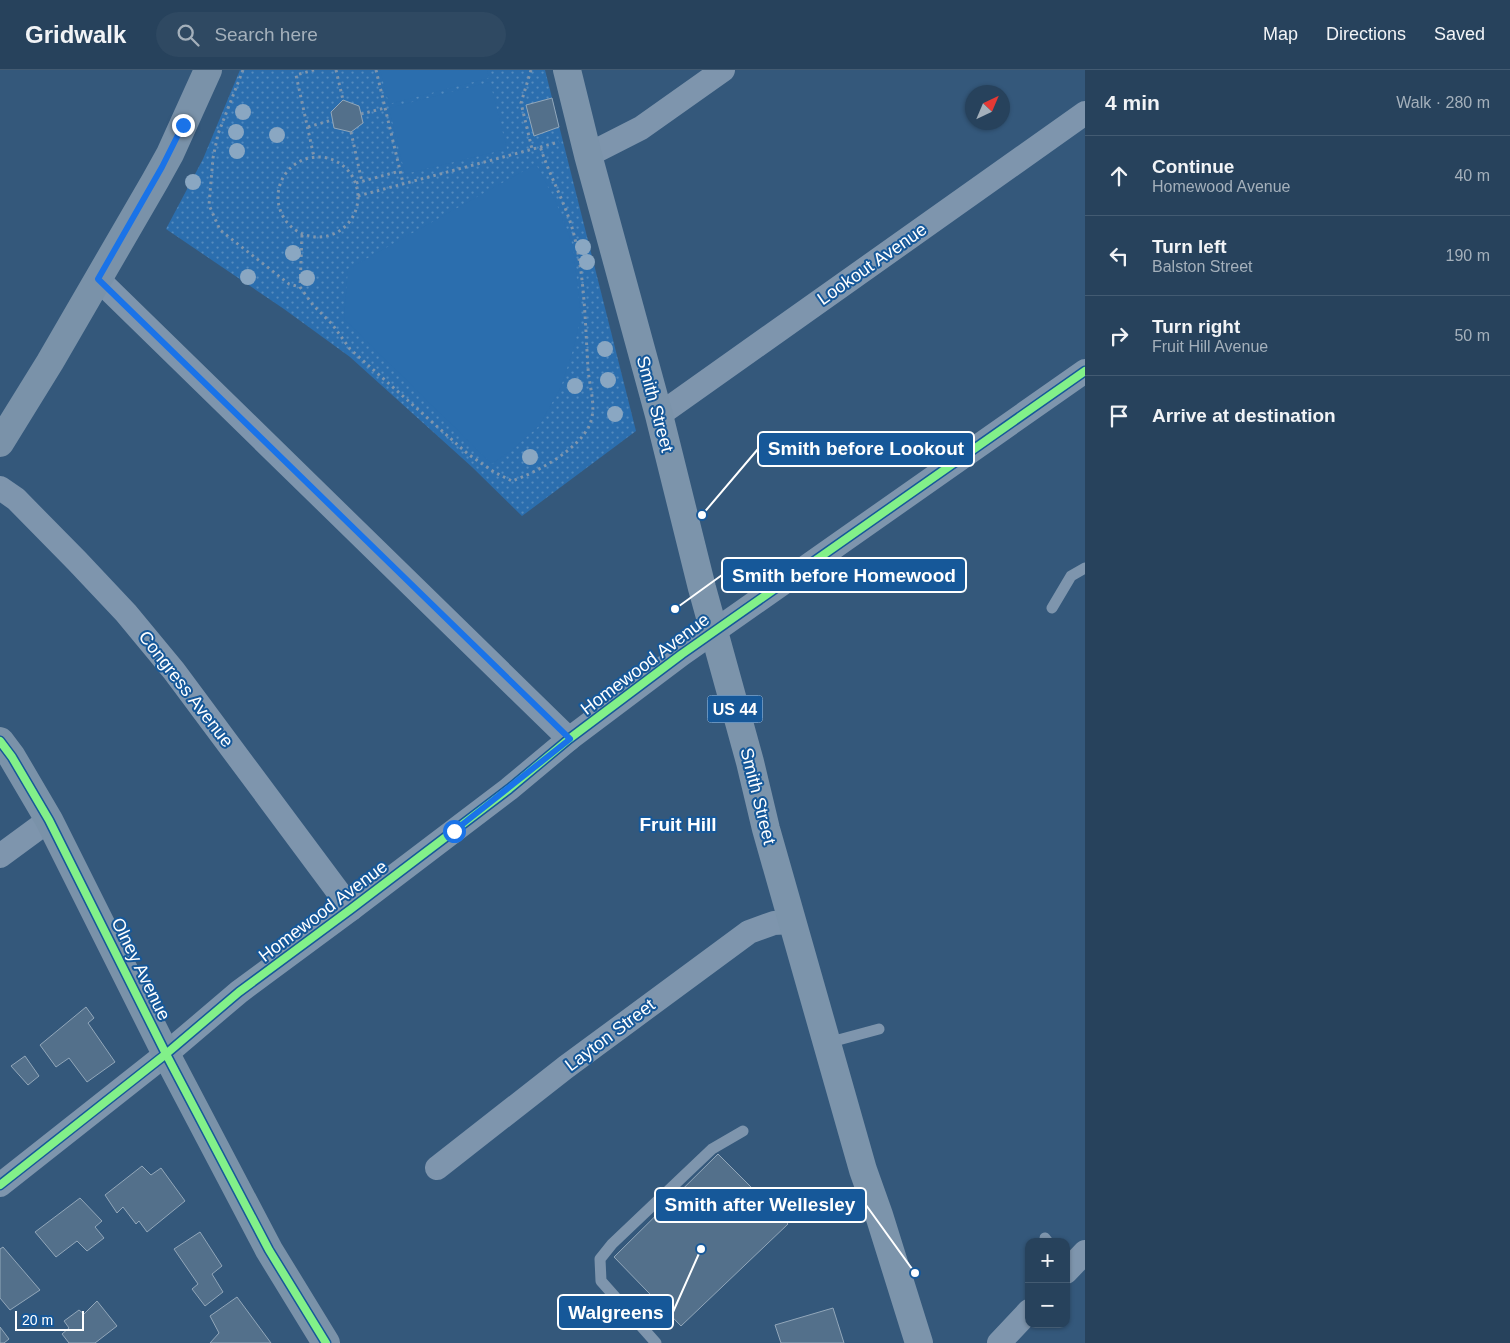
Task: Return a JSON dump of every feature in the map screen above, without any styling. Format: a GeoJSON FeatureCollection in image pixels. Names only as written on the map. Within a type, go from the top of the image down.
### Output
{"type":"FeatureCollection","features":[{"type":"Feature","properties":{"kind":"main road","name":"Smith Street"},"geometry":{"type":"LineString","coordinates":[[567,70],[578,147],[659,415],[702,588],[766,829],[863,1170],[920,1343]]}},
{"type":"Feature","properties":{"kind":"street"},"geometry":{"type":"LineString","coordinates":[[0,443],[170,154],[208,70]]}},
{"type":"Feature","properties":{"kind":"street"},"geometry":{"type":"LineString","coordinates":[[578,147],[641,128],[723,70]]}},
{"type":"Feature","properties":{"kind":"street","name":"Lookout Avenue"},"geometry":{"type":"LineString","coordinates":[[659,415],[1085,112]]}},
{"type":"Feature","properties":{"kind":"street"},"geometry":{"type":"LineString","coordinates":[[98,279],[570,739]]}},
{"type":"Feature","properties":{"kind":"street","name":"Homewood Avenue"},"geometry":{"type":"LineString","coordinates":[[0,1185],[166,1054],[239,992],[352,909],[570,739],[714,630],[1085,371]]}},
{"type":"Feature","properties":{"kind":"street","name":"Congress Avenue"},"geometry":{"type":"LineString","coordinates":[[0,488],[16,499],[108,594],[174,670],[352,909]]}},
{"type":"Feature","properties":{"kind":"street","name":"Olney Avenue"},"geometry":{"type":"LineString","coordinates":[[0,741],[12,757],[49,820],[166,1054],[269,1250],[326,1343]]}},
{"type":"Feature","properties":{"kind":"street"},"geometry":{"type":"LineString","coordinates":[[0,856],[49,820]]}},
{"type":"Feature","properties":{"kind":"street","name":"Layton Street"},"geometry":{"type":"LineString","coordinates":[[437,1168],[566,1068],[749,932],[774,924],[792,922]]}},
{"type":"Feature","properties":{"kind":"street"},"geometry":{"type":"LineString","coordinates":[[999,1343],[1025,1315]]}},
{"type":"Feature","properties":{"kind":"lane"},"geometry":{"type":"LineString","coordinates":[[1052,608],[1072,576],[1085,568]]}},
{"type":"Feature","properties":{"kind":"lane"},"geometry":{"type":"LineString","coordinates":[[827,1044],[878,1029]]}},
{"type":"Feature","properties":{"kind":"lane"},"geometry":{"type":"LineString","coordinates":[[656,1343],[601,1281],[600,1259],[612,1244],[712,1149],[743,1131]]}},
{"type":"Feature","properties":{"kind":"path"},"geometry":{"type":"LineString","coordinates":[[243,70],[218,134],[213,158],[209,205],[220,230],[289,284],[300,287]]}},
{"type":"Feature","properties":{"kind":"path"},"geometry":{"type":"LineString","coordinates":[[314,70],[296,75],[314,157]]}},
{"type":"Feature","properties":{"kind":"path"},"geometry":{"type":"LineString","coordinates":[[336,70],[343,100]]}},
{"type":"Feature","properties":{"kind":"path"},"geometry":{"type":"LineString","coordinates":[[376,70],[403,184]]}},
{"type":"Feature","properties":{"kind":"path"},"geometry":{"type":"LineString","coordinates":[[531,70],[521,103],[532,148]]}},
{"type":"Feature","properties":{"kind":"path"},"geometry":{"type":"LineString","coordinates":[[361,114],[385,108]]}},
{"type":"Feature","properties":{"kind":"path"},"geometry":{"type":"LineString","coordinates":[[308,127],[332,120]]}},
{"type":"Feature","properties":{"kind":"path"},"geometry":{"type":"LineString","coordinates":[[351,132],[362,182]]}},
{"type":"Feature","properties":{"kind":"path"},"geometry":{"type":"LineString","coordinates":[[302,235],[300,287],[313,305],[332,324],[350,349],[468,454],[494,472],[512,481],[531,474],[567,451],[584,435],[590,422],[594,403],[589,386],[584,295],[574,234],[562,197],[546,164],[540,146]]}},
{"type":"Feature","properties":{"kind":"path"},"geometry":{"type":"LineString","coordinates":[[358,196],[540,146],[578,147]]}},
{"type":"Feature","properties":{"kind":"path"},"geometry":{"type":"LineString","coordinates":[[314,157],[327,158],[340,163],[356,183],[358,196],[356,212],[347,226],[334,235],[318,238],[302,235],[291,227],[283,217],[278,204],[278,191],[282,179],[290,168],[301,160],[314,157]]}},
{"type":"Feature","properties":{"kind":"path"},"geometry":{"type":"LineString","coordinates":[[356,183],[400,170]]}},
{"type":"Feature","properties":{"kind":"shaded area"},"geometry":{"type":"Polygon","coordinates":[[[240,70],[545,70],[636,431],[522,516],[472,467],[350,357],[284,309],[166,229],[203,159],[240,70]]]}},
{"type":"Feature","properties":{"kind":"shaded area"},"geometry":{"type":"Polygon","coordinates":[[[380,70],[487,70],[489,78],[389,104],[380,70]]]}},
{"type":"Feature","properties":{"kind":"shaded area"},"geometry":{"type":"Polygon","coordinates":[[[490,82],[507,149],[405,174],[389,108],[490,82]]]}},
{"type":"Feature","properties":{"kind":"shaded area"},"geometry":{"type":"Polygon","coordinates":[[[536,164],[556,202],[573,246],[581,317],[561,387],[539,426],[513,449],[492,464],[344,319],[348,269],[536,164]]]}},
{"type":"Feature","properties":{"kind":"building"},"geometry":{"type":"Polygon","coordinates":[[[552,98],[559,127],[534,136],[526,105],[552,98]]]}},
{"type":"Feature","properties":{"kind":"building"},"geometry":{"type":"Polygon","coordinates":[[[343,100],[359,106],[361,114],[363,123],[351,132],[334,128],[331,112],[343,100]]]}},
{"type":"Feature","properties":{"kind":"building"},"geometry":{"type":"Polygon","coordinates":[[[86,1007],[94,1018],[88,1023],[115,1062],[87,1082],[69,1058],[56,1067],[40,1045],[86,1007]]]}},
{"type":"Feature","properties":{"kind":"building"},"geometry":{"type":"Polygon","coordinates":[[[25,1056],[39,1076],[28,1085],[11,1066],[25,1056]]]}},
{"type":"Feature","properties":{"kind":"building"},"geometry":{"type":"Polygon","coordinates":[[[718,1154],[788,1224],[681,1326],[614,1257],[718,1154]]]}},
{"type":"Feature","properties":{"kind":"building"},"geometry":{"type":"Polygon","coordinates":[[[142,1166],[151,1175],[161,1168],[185,1201],[147,1232],[139,1221],[136,1224],[123,1207],[117,1213],[105,1195],[142,1166]]]}},
{"type":"Feature","properties":{"kind":"building"},"geometry":{"type":"Polygon","coordinates":[[[80,1198],[102,1221],[95,1227],[104,1238],[87,1251],[77,1241],[56,1257],[35,1232],[80,1198]]]}},
{"type":"Feature","properties":{"kind":"building"},"geometry":{"type":"Polygon","coordinates":[[[200,1232],[222,1266],[212,1274],[223,1292],[205,1306],[192,1289],[198,1284],[174,1249],[200,1232]]]}},
{"type":"Feature","properties":{"kind":"building"},"geometry":{"type":"Polygon","coordinates":[[[3,1247],[40,1290],[10,1310],[0,1298],[0,1249],[3,1247]]]}},
{"type":"Feature","properties":{"kind":"building"},"geometry":{"type":"Polygon","coordinates":[[[237,1297],[271,1343],[210,1343],[219,1333],[210,1316],[237,1297]]]}},
{"type":"Feature","properties":{"kind":"building"},"geometry":{"type":"Polygon","coordinates":[[[97,1301],[117,1326],[95,1343],[69,1343],[62,1334],[69,1328],[64,1321],[79,1310],[84,1314],[97,1301]]]}},
{"type":"Feature","properties":{"kind":"building"},"geometry":{"type":"Polygon","coordinates":[[[833,1308],[844,1343],[781,1343],[775,1325],[833,1308]]]}},
{"type":"Feature","properties":{"kind":"building"},"geometry":{"type":"Polygon","coordinates":[[[0,1327],[9,1339],[4,1343],[0,1343],[0,1327]]]}},
{"type":"Feature","properties":{"kind":"cycle path"},"geometry":{"type":"LineString","coordinates":[[0,1185],[166,1054],[239,992],[509,789],[569,739],[682,654],[1085,371]]}},
{"type":"Feature","properties":{"kind":"cycle path"},"geometry":{"type":"LineString","coordinates":[[0,741],[12,757],[49,820],[166,1054],[269,1250],[326,1343]]}},
{"type":"Feature","properties":{"kind":"place","name":"Smith before Lookout"},"geometry":{"type":"Point","coordinates":[702,515]}},
{"type":"Feature","properties":{"kind":"place","name":"Smith before Homewood"},"geometry":{"type":"Point","coordinates":[675,609]}},
{"type":"Feature","properties":{"kind":"place","name":"Walgreens"},"geometry":{"type":"Point","coordinates":[701,1249]}},
{"type":"Feature","properties":{"kind":"place","name":"Smith after Wellesley"},"geometry":{"type":"Point","coordinates":[915,1273]}},
{"type":"Feature","properties":{"kind":"district","name":"Fruit Hill"},"geometry":{"type":"Point","coordinates":[678,824]}},
{"type":"Feature","properties":{"kind":"route"},"geometry":{"type":"LineString","coordinates":[[183,125],[170,154],[98,279],[570,739],[454,831]]}}]}
